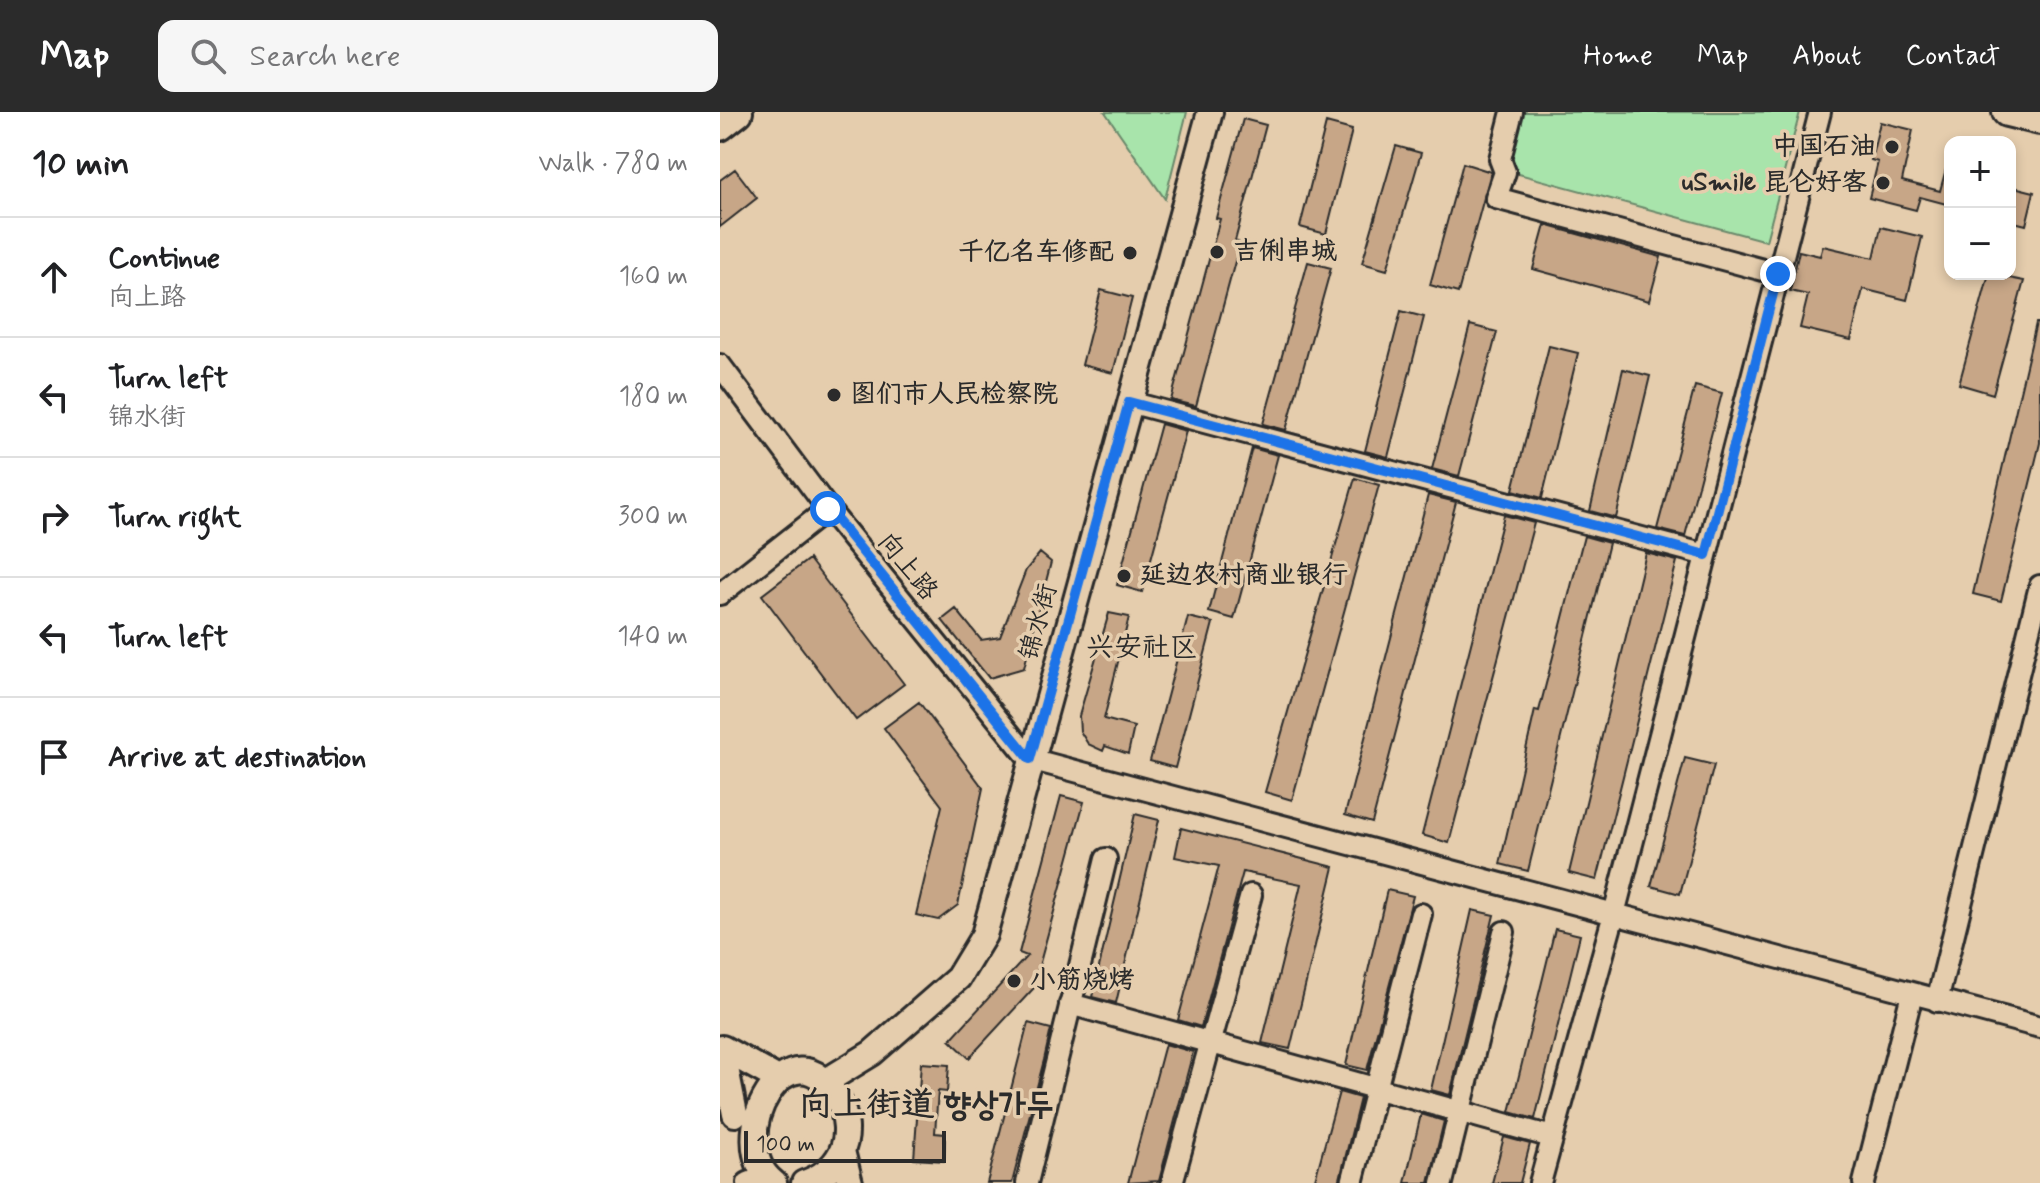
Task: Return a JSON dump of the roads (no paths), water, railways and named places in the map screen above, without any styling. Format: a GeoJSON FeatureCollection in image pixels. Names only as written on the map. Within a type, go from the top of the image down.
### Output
{"type":"FeatureCollection","features":[{"type":"Feature","properties":{"kind":"highway"},"geometry":{"type":"LineString","coordinates":[[720,126],[738,112]]}},
{"type":"Feature","properties":{"kind":"highway"},"geometry":{"type":"LineString","coordinates":[[2007,112],[2040,120]]}},
{"type":"Feature","properties":{"kind":"main road","name":"锦水街"},"geometry":{"type":"LineString","coordinates":[[823,1083],[872,1053],[958,978],[984,935],[1210,112]]}},
{"type":"Feature","properties":{"kind":"main road"},"geometry":{"type":"LineString","coordinates":[[721,1046],[771,1075]]}},
{"type":"Feature","properties":{"kind":"main road"},"geometry":{"type":"LineString","coordinates":[[721,1046],[735,1114]]}},
{"type":"Feature","properties":{"kind":"main road"},"geometry":{"type":"LineString","coordinates":[[761,1181],[737,1150],[733,1132],[735,1114],[742,1097],[755,1083],[771,1075],[789,1072],[807,1074],[823,1083],[836,1097],[844,1114],[846,1133],[842,1151],[831,1167],[804,1183]]}},
{"type":"Feature","properties":{"kind":"main road"},"geometry":{"type":"LineString","coordinates":[[842,1151],[850,1183]]}},
{"type":"Feature","properties":{"kind":"street"},"geometry":{"type":"LineString","coordinates":[[1512,112],[1500,159],[1505,172],[1496,198],[1778,274]]}},
{"type":"Feature","properties":{"kind":"street"},"geometry":{"type":"LineString","coordinates":[[1540,1183],[1614,914],[1820,112]]}},
{"type":"Feature","properties":{"kind":"street","name":"向上路"},"geometry":{"type":"LineString","coordinates":[[720,365],[828,509],[1030,759]]}},
{"type":"Feature","properties":{"kind":"street"},"geometry":{"type":"LineString","coordinates":[[1129,402],[1706,555]]}},
{"type":"Feature","properties":{"kind":"street"},"geometry":{"type":"LineString","coordinates":[[720,594],[828,509]]}},
{"type":"Feature","properties":{"kind":"street"},"geometry":{"type":"LineString","coordinates":[[1937,1001],[2040,586]]}},
{"type":"Feature","properties":{"kind":"street"},"geometry":{"type":"LineString","coordinates":[[1030,759],[2040,1027]]}},
{"type":"Feature","properties":{"kind":"street"},"geometry":{"type":"LineString","coordinates":[[1027,1183],[1106,859]]}},
{"type":"Feature","properties":{"kind":"street"},"geometry":{"type":"LineString","coordinates":[[1172,1183],[1251,895]]}},
{"type":"Feature","properties":{"kind":"street"},"geometry":{"type":"LineString","coordinates":[[1352,1183],[1421,914]]}},
{"type":"Feature","properties":{"kind":"street"},"geometry":{"type":"LineString","coordinates":[[1442,1183],[1504,932]]}},
{"type":"Feature","properties":{"kind":"street"},"geometry":{"type":"LineString","coordinates":[[1864,1183],[1912,994]]}},
{"type":"Feature","properties":{"kind":"street"},"geometry":{"type":"LineString","coordinates":[[1070,1004],[1552,1137]]}},
{"type":"Feature","properties":{"kind":"place","name":"中国石油"},"geometry":{"type":"Point","coordinates":[1892,147]}},
{"type":"Feature","properties":{"kind":"place","name":"uSmile 昆仑好客"},"geometry":{"type":"Point","coordinates":[1883,183]}},
{"type":"Feature","properties":{"kind":"place","name":"吉俐串城"},"geometry":{"type":"Point","coordinates":[1217,252]}},
{"type":"Feature","properties":{"kind":"place","name":"千亿名车修配"},"geometry":{"type":"Point","coordinates":[1130,253]}},
{"type":"Feature","properties":{"kind":"place","name":"图们市人民检察院"},"geometry":{"type":"Point","coordinates":[834,395]}},
{"type":"Feature","properties":{"kind":"place","name":"延边农村商业银行"},"geometry":{"type":"Point","coordinates":[1124,576]}},
{"type":"Feature","properties":{"kind":"place","name":"小筋烧烤"},"geometry":{"type":"Point","coordinates":[1014,981]}},
{"type":"Feature","properties":{"kind":"district","name":"兴安社区"},"geometry":{"type":"Point","coordinates":[1142,648]}},
{"type":"Feature","properties":{"kind":"district","name":"向上街道 향상가두"},"geometry":{"type":"Point","coordinates":[926,1105]}}]}
